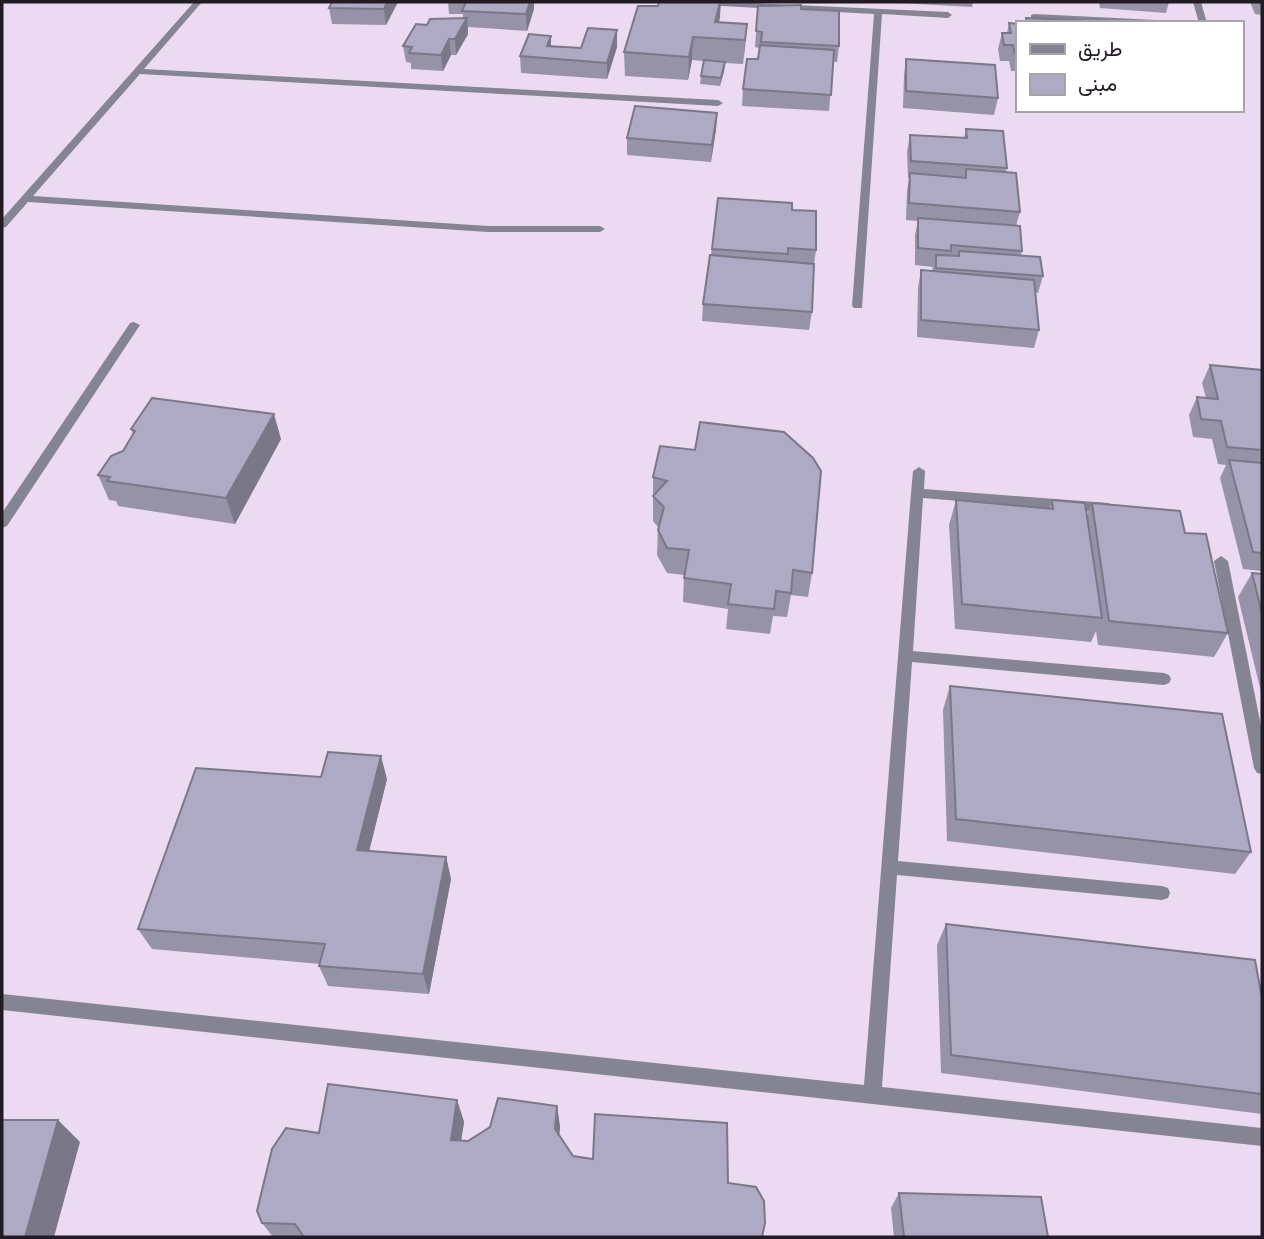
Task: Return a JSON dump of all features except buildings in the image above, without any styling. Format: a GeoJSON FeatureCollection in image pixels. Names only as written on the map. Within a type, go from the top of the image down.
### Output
{"type":"FeatureCollection","features":[{"type":"Feature","properties":{"kind":"street"},"geometry":{"type":"LineString","coordinates":[[2,225],[198,2]]}},
{"type":"Feature","properties":{"kind":"street"},"geometry":{"type":"LineString","coordinates":[[685,2],[846,6],[878,13],[948,15]]}},
{"type":"Feature","properties":{"kind":"street"},"geometry":{"type":"LineString","coordinates":[[1197,2],[1202,21]]}},
{"type":"Feature","properties":{"kind":"street"},"geometry":{"type":"LineString","coordinates":[[858,306],[878,13]]}},
{"type":"Feature","properties":{"kind":"street"},"geometry":{"type":"LineString","coordinates":[[1034,17],[1115,21]]}},
{"type":"Feature","properties":{"kind":"street"},"geometry":{"type":"LineString","coordinates":[[138,71],[718,103]]}},
{"type":"Feature","properties":{"kind":"street"},"geometry":{"type":"LineString","coordinates":[[25,200],[488,229],[600,229]]}},
{"type":"Feature","properties":{"kind":"street"},"geometry":{"type":"LineString","coordinates":[[2,523],[134,325]]}},
{"type":"Feature","properties":{"kind":"street"},"geometry":{"type":"LineString","coordinates":[[872,1095],[919,471]]}},
{"type":"Feature","properties":{"kind":"street"},"geometry":{"type":"LineString","coordinates":[[917,493],[1118,509]]}},
{"type":"Feature","properties":{"kind":"street"},"geometry":{"type":"LineString","coordinates":[[1221,561],[1262,768]]}},
{"type":"Feature","properties":{"kind":"street"},"geometry":{"type":"LineString","coordinates":[[905,656],[1164,679]]}},
{"type":"Feature","properties":{"kind":"street"},"geometry":{"type":"LineString","coordinates":[[889,867],[1162,893]]}},
{"type":"Feature","properties":{"kind":"street"},"geometry":{"type":"LineString","coordinates":[[2,1002],[1262,1137]]}}]}
